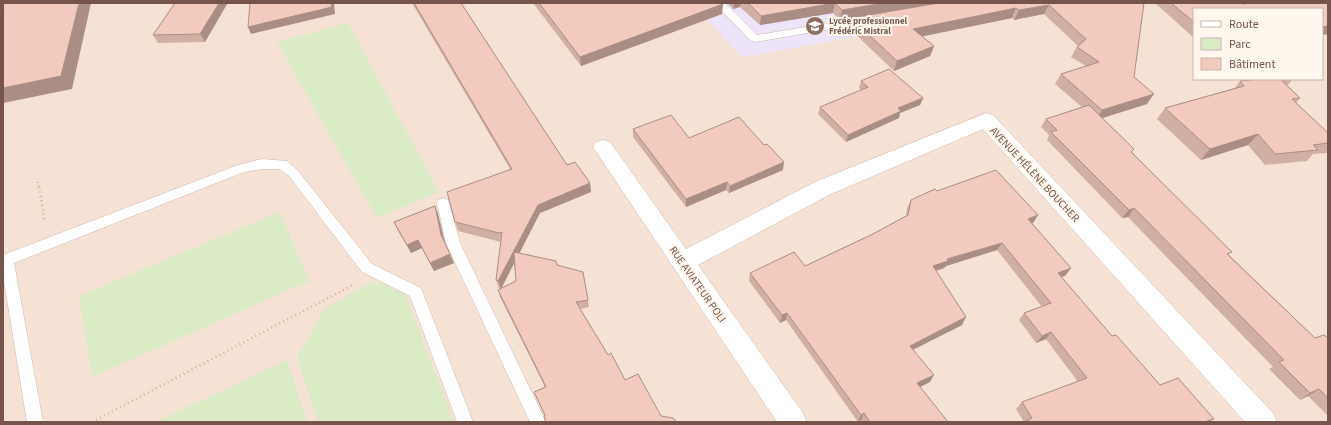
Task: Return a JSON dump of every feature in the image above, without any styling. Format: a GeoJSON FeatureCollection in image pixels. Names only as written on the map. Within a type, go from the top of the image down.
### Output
{"type":"FeatureCollection","features":[{"type":"Feature","properties":{"kind":"street","name":"AVENUE HÉLÈNE BOUCHER"},"geometry":{"type":"LineString","coordinates":[[683,262],[822,188],[986,120],[1262,422]]}},
{"type":"Feature","properties":{"kind":"street","name":"RUE AVIATEUR POLI"},"geometry":{"type":"LineString","coordinates":[[603,148],[793,422]]}},
{"type":"Feature","properties":{"kind":"lane"},"geometry":{"type":"LineString","coordinates":[[719,3],[755,39],[880,18]]}},
{"type":"Feature","properties":{"kind":"lane"},"geometry":{"type":"LineString","coordinates":[[35,422],[11,280],[4,260],[242,168],[262,164],[283,164],[294,174],[367,268],[416,292],[465,422]]}},
{"type":"Feature","properties":{"kind":"lane"},"geometry":{"type":"LineString","coordinates":[[443,203],[453,243],[538,422]]}},
{"type":"Feature","properties":{"kind":"path"},"geometry":{"type":"LineString","coordinates":[[92,422],[376,272]]}},
{"type":"Feature","properties":{"kind":"shaded area"},"geometry":{"type":"Polygon","coordinates":[[[3,3],[1328,3],[1328,422],[3,422],[3,3]]]}},
{"type":"Feature","properties":{"kind":"shaded area","name":"Lycée professionnel Frédéric Mistral"},"geometry":{"type":"Polygon","coordinates":[[[691,3],[1050,3],[742,57],[691,3]]]}},
{"type":"Feature","properties":{"kind":"green space"},"geometry":{"type":"Polygon","coordinates":[[[348,23],[439,192],[377,218],[277,42],[348,23]]]}},
{"type":"Feature","properties":{"kind":"green space"},"geometry":{"type":"Polygon","coordinates":[[[280,212],[309,281],[92,377],[79,296],[280,212]]]}},
{"type":"Feature","properties":{"kind":"green space"},"geometry":{"type":"Polygon","coordinates":[[[375,281],[405,294],[454,422],[318,422],[297,358],[325,308],[375,281]]]}},
{"type":"Feature","properties":{"kind":"green space"},"geometry":{"type":"Polygon","coordinates":[[[287,360],[307,422],[156,422],[287,360]]]}},
{"type":"Feature","properties":{"kind":"building"},"geometry":{"type":"Polygon","coordinates":[[[3,3],[79,3],[61,76],[3,88],[3,3]]]}},
{"type":"Feature","properties":{"kind":"building"},"geometry":{"type":"Polygon","coordinates":[[[175,3],[219,3],[200,34],[153,35],[175,3]]]}},
{"type":"Feature","properties":{"kind":"building"},"geometry":{"type":"Polygon","coordinates":[[[250,3],[331,3],[332,7],[248,27],[250,3]]]}},
{"type":"Feature","properties":{"kind":"building"},"geometry":{"type":"Polygon","coordinates":[[[414,3],[461,3],[567,165],[575,162],[590,183],[538,205],[498,281],[496,280],[502,232],[499,233],[455,222],[447,192],[512,169],[414,3]]]}},
{"type":"Feature","properties":{"kind":"building"},"geometry":{"type":"Polygon","coordinates":[[[539,3],[722,3],[723,4],[580,57],[539,3]]]}},
{"type":"Feature","properties":{"kind":"building"},"geometry":{"type":"Polygon","coordinates":[[[748,3],[835,3],[761,16],[748,3]]]}},
{"type":"Feature","properties":{"kind":"building"},"geometry":{"type":"Polygon","coordinates":[[[835,3],[884,3],[842,10],[835,3]]]}},
{"type":"Feature","properties":{"kind":"building"},"geometry":{"type":"Polygon","coordinates":[[[939,3],[1144,3],[1134,77],[1154,94],[1102,110],[1061,74],[1099,62],[1077,47],[1086,39],[1049,5],[1019,10],[1016,8],[913,29],[934,46],[897,61],[851,18],[939,3]]]}},
{"type":"Feature","properties":{"kind":"building"},"geometry":{"type":"Polygon","coordinates":[[[1171,3],[1328,3],[1328,26],[1323,27],[1323,8],[1193,8],[1193,21],[1171,3]]]}},
{"type":"Feature","properties":{"kind":"building"},"geometry":{"type":"Polygon","coordinates":[[[889,69],[923,98],[898,108],[901,111],[848,135],[820,107],[868,87],[861,81],[889,69]]]}},
{"type":"Feature","properties":{"kind":"building"},"geometry":{"type":"Polygon","coordinates":[[[1281,80],[1300,98],[1292,99],[1328,133],[1328,143],[1313,145],[1318,150],[1275,154],[1258,134],[1210,149],[1165,108],[1244,86],[1240,81],[1281,80]]]}},
{"type":"Feature","properties":{"kind":"building"},"geometry":{"type":"Polygon","coordinates":[[[1089,105],[1134,149],[1131,152],[1232,252],[1227,254],[1315,338],[1324,335],[1328,338],[1328,398],[1319,389],[1310,393],[1279,362],[1284,360],[1134,208],[1129,210],[1051,132],[1057,130],[1046,119],[1089,105]]]}},
{"type":"Feature","properties":{"kind":"building"},"geometry":{"type":"Polygon","coordinates":[[[671,115],[689,138],[739,117],[764,145],[767,144],[784,162],[730,186],[727,182],[686,199],[633,129],[671,115]]]}},
{"type":"Feature","properties":{"kind":"building"},"geometry":{"type":"Polygon","coordinates":[[[996,170],[1038,215],[1028,219],[1071,268],[1058,273],[1112,336],[1116,335],[1160,385],[1178,378],[1214,419],[1207,421],[1208,422],[1024,422],[1032,418],[1022,402],[1087,378],[1051,332],[1042,336],[1024,313],[1051,303],[1002,243],[947,259],[948,261],[933,266],[966,317],[910,346],[934,375],[917,383],[948,422],[870,422],[864,413],[861,415],[787,313],[782,315],[750,273],[794,252],[805,266],[873,234],[908,215],[911,200],[935,189],[937,191],[996,170]]]}},
{"type":"Feature","properties":{"kind":"building"},"geometry":{"type":"Polygon","coordinates":[[[435,206],[441,235],[450,254],[430,263],[418,240],[407,245],[394,222],[435,206]]]}},
{"type":"Feature","properties":{"kind":"building"},"geometry":{"type":"Polygon","coordinates":[[[514,252],[556,261],[557,265],[583,272],[588,300],[576,302],[608,355],[611,353],[625,380],[638,374],[661,416],[673,418],[677,422],[546,422],[544,417],[545,415],[534,392],[546,387],[498,290],[516,281],[514,252]]]}},
{"type":"Feature","properties":{"kind":"place","name":"Lycée professionnel Frédéric Mistral"},"geometry":{"type":"Point","coordinates":[815,26]}}]}
